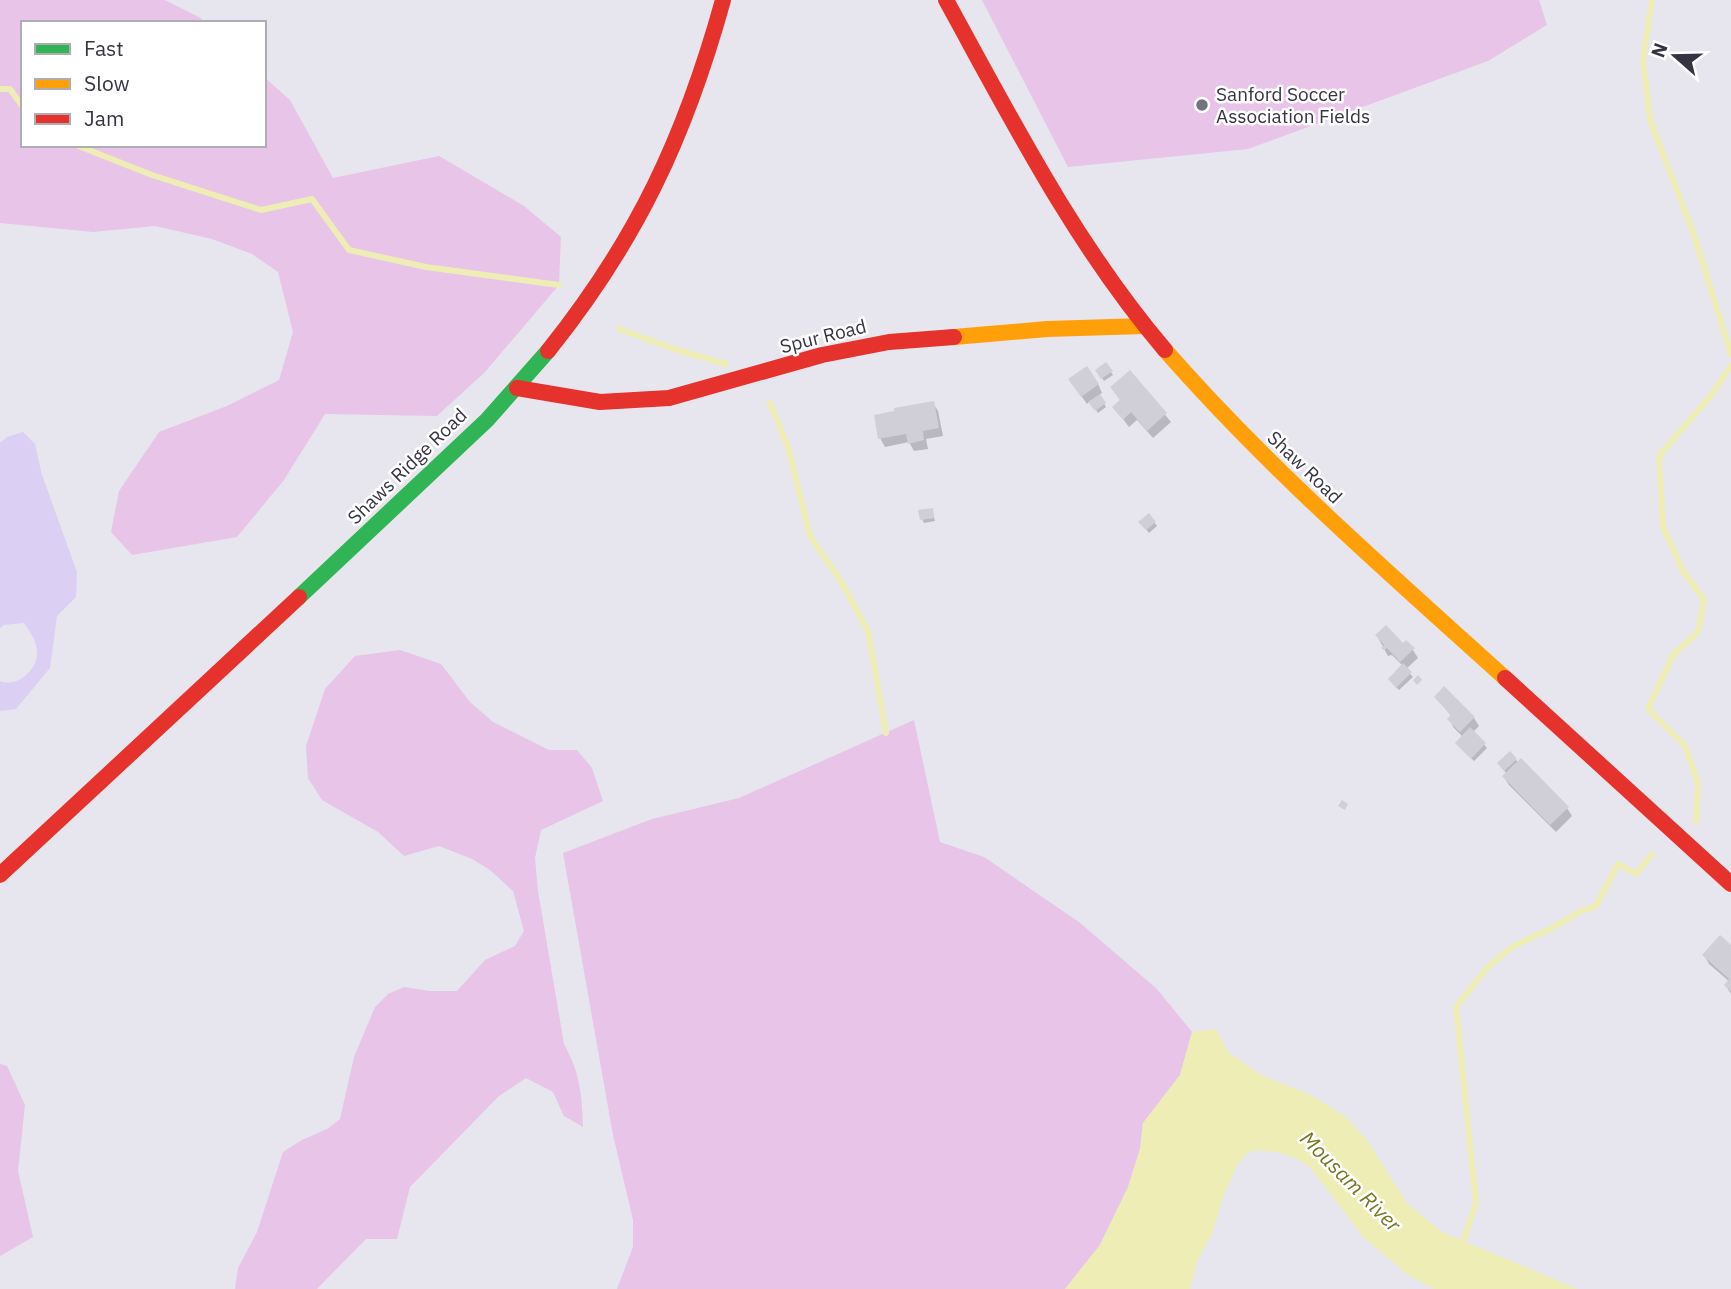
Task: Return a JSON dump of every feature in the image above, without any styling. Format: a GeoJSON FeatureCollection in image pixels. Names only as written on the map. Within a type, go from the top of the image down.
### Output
{"type":"FeatureCollection","features":[{"type":"Feature","properties":{"kind":"street","name":"Shaws Ridge Road"},"geometry":{"type":"LineString","coordinates":[[0,875],[454,452],[517,388],[573,320],[630,233],[663,172],[702,75],[723,0]]}},
{"type":"Feature","properties":{"kind":"street","name":"Shaw Road"},"geometry":{"type":"LineString","coordinates":[[946,0],[1084,244],[1143,326],[1257,451],[1731,884]]}},
{"type":"Feature","properties":{"kind":"street","name":"Spur Road"},"geometry":{"type":"LineString","coordinates":[[517,388],[600,402],[669,398],[822,355],[889,341],[1034,329],[1143,326]]}},
{"type":"Feature","properties":{"kind":"shaded area"},"geometry":{"type":"Polygon","coordinates":[[[0,0],[165,0],[204,21],[21,21],[21,147],[266,147],[266,79],[290,100],[333,178],[439,156],[524,206],[561,237],[559,285],[485,372],[437,416],[325,414],[284,480],[237,537],[132,555],[111,532],[119,491],[159,432],[227,406],[279,380],[293,332],[278,272],[252,254],[212,239],[155,226],[93,232],[0,223],[0,0]]]}},
{"type":"Feature","properties":{"kind":"shaded area","name":"Sanford Soccer Association Fields"},"geometry":{"type":"Polygon","coordinates":[[[982,0],[1539,0],[1547,25],[1488,61],[1248,149],[1068,167],[982,0]]]}},
{"type":"Feature","properties":{"kind":"shaded area"},"geometry":{"type":"Polygon","coordinates":[[[400,650],[441,664],[470,702],[493,722],[549,750],[577,750],[592,768],[603,801],[541,830],[535,858],[538,891],[564,1044],[579,1084],[583,1127],[564,1116],[553,1092],[526,1078],[499,1096],[410,1187],[397,1239],[366,1239],[317,1289],[235,1289],[238,1268],[257,1232],[283,1152],[327,1129],[340,1119],[354,1057],[375,1007],[388,994],[404,987],[457,991],[485,960],[515,946],[524,931],[513,891],[490,870],[472,859],[439,846],[404,856],[378,832],[322,800],[308,778],[306,746],[325,689],[355,656],[400,650]]]}},
{"type":"Feature","properties":{"kind":"shaded area"},"geometry":{"type":"Polygon","coordinates":[[[914,720],[940,842],[984,857],[1079,922],[1157,989],[1192,1032],[1180,1075],[1143,1123],[1140,1149],[1128,1187],[1100,1245],[1065,1289],[617,1289],[633,1247],[633,1220],[613,1135],[563,853],[652,819],[739,798],[914,720]]]}},
{"type":"Feature","properties":{"kind":"shaded area"},"geometry":{"type":"Polygon","coordinates":[[[0,1064],[7,1066],[25,1105],[18,1171],[33,1237],[0,1256],[0,1064]]]}},
{"type":"Feature","properties":{"kind":"sand"},"geometry":{"type":"Polygon","coordinates":[[[23,432],[35,444],[42,475],[77,572],[76,597],[57,616],[50,668],[16,709],[0,711],[0,681],[12,682],[24,677],[33,667],[37,655],[35,642],[24,623],[4,625],[0,628],[0,443],[7,437],[23,432]]]}},
{"type":"Feature","properties":{"kind":"water","name":"Mousam River"},"geometry":{"type":"Polygon","coordinates":[[[1216,1029],[1228,1052],[1261,1075],[1311,1095],[1346,1117],[1367,1140],[1407,1203],[1442,1232],[1578,1289],[1434,1289],[1408,1275],[1364,1238],[1310,1167],[1277,1152],[1257,1150],[1247,1153],[1237,1165],[1223,1197],[1212,1234],[1198,1259],[1190,1289],[1065,1289],[1100,1245],[1128,1187],[1140,1149],[1143,1123],[1180,1075],[1192,1032],[1216,1029]]]}},
{"type":"Feature","properties":{"kind":"building"},"geometry":{"type":"Polygon","coordinates":[[[1106,362],[1113,371],[1101,379],[1095,370],[1106,362]]]}},
{"type":"Feature","properties":{"kind":"building"},"geometry":{"type":"Polygon","coordinates":[[[1087,366],[1099,384],[1081,397],[1068,379],[1087,366]]]}},
{"type":"Feature","properties":{"kind":"building"},"geometry":{"type":"Polygon","coordinates":[[[1130,370],[1167,413],[1147,431],[1131,412],[1123,420],[1112,407],[1120,400],[1110,387],[1130,370]]]}},
{"type":"Feature","properties":{"kind":"building"},"geometry":{"type":"Polygon","coordinates":[[[1100,394],[1106,403],[1095,411],[1088,402],[1100,394]]]}},
{"type":"Feature","properties":{"kind":"building"},"geometry":{"type":"Polygon","coordinates":[[[934,401],[939,428],[923,431],[924,440],[908,444],[906,434],[878,439],[874,415],[894,411],[894,408],[934,401]]]}},
{"type":"Feature","properties":{"kind":"building"},"geometry":{"type":"Polygon","coordinates":[[[933,508],[934,518],[920,520],[918,510],[933,508]]]}},
{"type":"Feature","properties":{"kind":"building"},"geometry":{"type":"Polygon","coordinates":[[[1149,513],[1156,522],[1146,530],[1138,522],[1149,513]]]}},
{"type":"Feature","properties":{"kind":"building"},"geometry":{"type":"Polygon","coordinates":[[[1386,625],[1403,643],[1406,640],[1415,648],[1400,662],[1387,648],[1381,648],[1384,645],[1375,635],[1386,625]]]}},
{"type":"Feature","properties":{"kind":"building"},"geometry":{"type":"Polygon","coordinates":[[[1403,663],[1412,672],[1396,688],[1388,679],[1403,663]]]}},
{"type":"Feature","properties":{"kind":"building"},"geometry":{"type":"Polygon","coordinates":[[[1418,675],[1422,680],[1417,685],[1413,680],[1418,675]]]}},
{"type":"Feature","properties":{"kind":"building"},"geometry":{"type":"Polygon","coordinates":[[[1444,686],[1475,717],[1460,732],[1447,719],[1451,715],[1434,697],[1444,686]]]}},
{"type":"Feature","properties":{"kind":"building"},"geometry":{"type":"Polygon","coordinates":[[[1470,727],[1486,743],[1471,759],[1455,743],[1470,727]]]}},
{"type":"Feature","properties":{"kind":"building"},"geometry":{"type":"Polygon","coordinates":[[[1510,751],[1517,759],[1504,771],[1497,763],[1510,751]]]}},
{"type":"Feature","properties":{"kind":"building"},"geometry":{"type":"Polygon","coordinates":[[[1521,758],[1569,807],[1550,825],[1502,776],[1521,758]]]}},
{"type":"Feature","properties":{"kind":"building"},"geometry":{"type":"Polygon","coordinates":[[[1342,800],[1348,804],[1345,810],[1338,806],[1342,800]]]}},
{"type":"Feature","properties":{"kind":"building"},"geometry":{"type":"Polygon","coordinates":[[[1720,935],[1731,945],[1731,991],[1724,985],[1729,979],[1702,955],[1720,935]]]}},
{"type":"Feature","properties":{"kind":"waterway"},"geometry":{"type":"LineString","coordinates":[[1652,0],[1643,59],[1650,120],[1693,232],[1731,354]]}},
{"type":"Feature","properties":{"kind":"waterway"},"geometry":{"type":"LineString","coordinates":[[0,89],[10,89],[21,104]]}},
{"type":"Feature","properties":{"kind":"waterway"},"geometry":{"type":"LineString","coordinates":[[81,147],[152,175],[261,210],[312,199],[349,250],[426,267],[559,285]]}},
{"type":"Feature","properties":{"kind":"waterway"},"geometry":{"type":"LineString","coordinates":[[619,329],[726,364]]}},
{"type":"Feature","properties":{"kind":"waterway"},"geometry":{"type":"LineString","coordinates":[[1696,821],[1698,783],[1685,746],[1648,709],[1673,655],[1698,632],[1704,600],[1683,571],[1663,527],[1659,456],[1712,394],[1731,366]]}},
{"type":"Feature","properties":{"kind":"waterway"},"geometry":{"type":"LineString","coordinates":[[770,403],[788,447],[810,536],[842,583],[868,631],[886,733]]}},
{"type":"Feature","properties":{"kind":"waterway"},"geometry":{"type":"LineString","coordinates":[[1461,1249],[1476,1203],[1456,1007],[1486,969],[1512,947],[1596,906],[1618,864],[1636,874],[1652,854]]}},
{"type":"Feature","properties":{"kind":"traffic: fast"},"geometry":{"type":"LineString","coordinates":[[299,597],[487,420],[548,351]]}},
{"type":"Feature","properties":{"kind":"traffic: slow"},"geometry":{"type":"LineString","coordinates":[[954,337],[1047,329],[1144,326]]}},
{"type":"Feature","properties":{"kind":"traffic: slow"},"geometry":{"type":"LineString","coordinates":[[1165,350],[1287,478],[1505,678]]}},
{"type":"Feature","properties":{"kind":"traffic: jam"},"geometry":{"type":"LineString","coordinates":[[548,351],[608,269],[655,185],[692,97],[723,0]]}},
{"type":"Feature","properties":{"kind":"traffic: jam"},"geometry":{"type":"LineString","coordinates":[[946,0],[1074,225],[1132,310],[1165,350]]}},
{"type":"Feature","properties":{"kind":"traffic: jam"},"geometry":{"type":"LineString","coordinates":[[517,388],[600,402],[669,398],[822,355],[889,342],[954,337]]}},
{"type":"Feature","properties":{"kind":"traffic: jam"},"geometry":{"type":"LineString","coordinates":[[0,875],[299,597]]}},
{"type":"Feature","properties":{"kind":"traffic: jam"},"geometry":{"type":"LineString","coordinates":[[1505,678],[1731,884]]}},
{"type":"Feature","properties":{"kind":"place","name":"Sanford Soccer Association Fields"},"geometry":{"type":"Point","coordinates":[1202,105]}}]}
